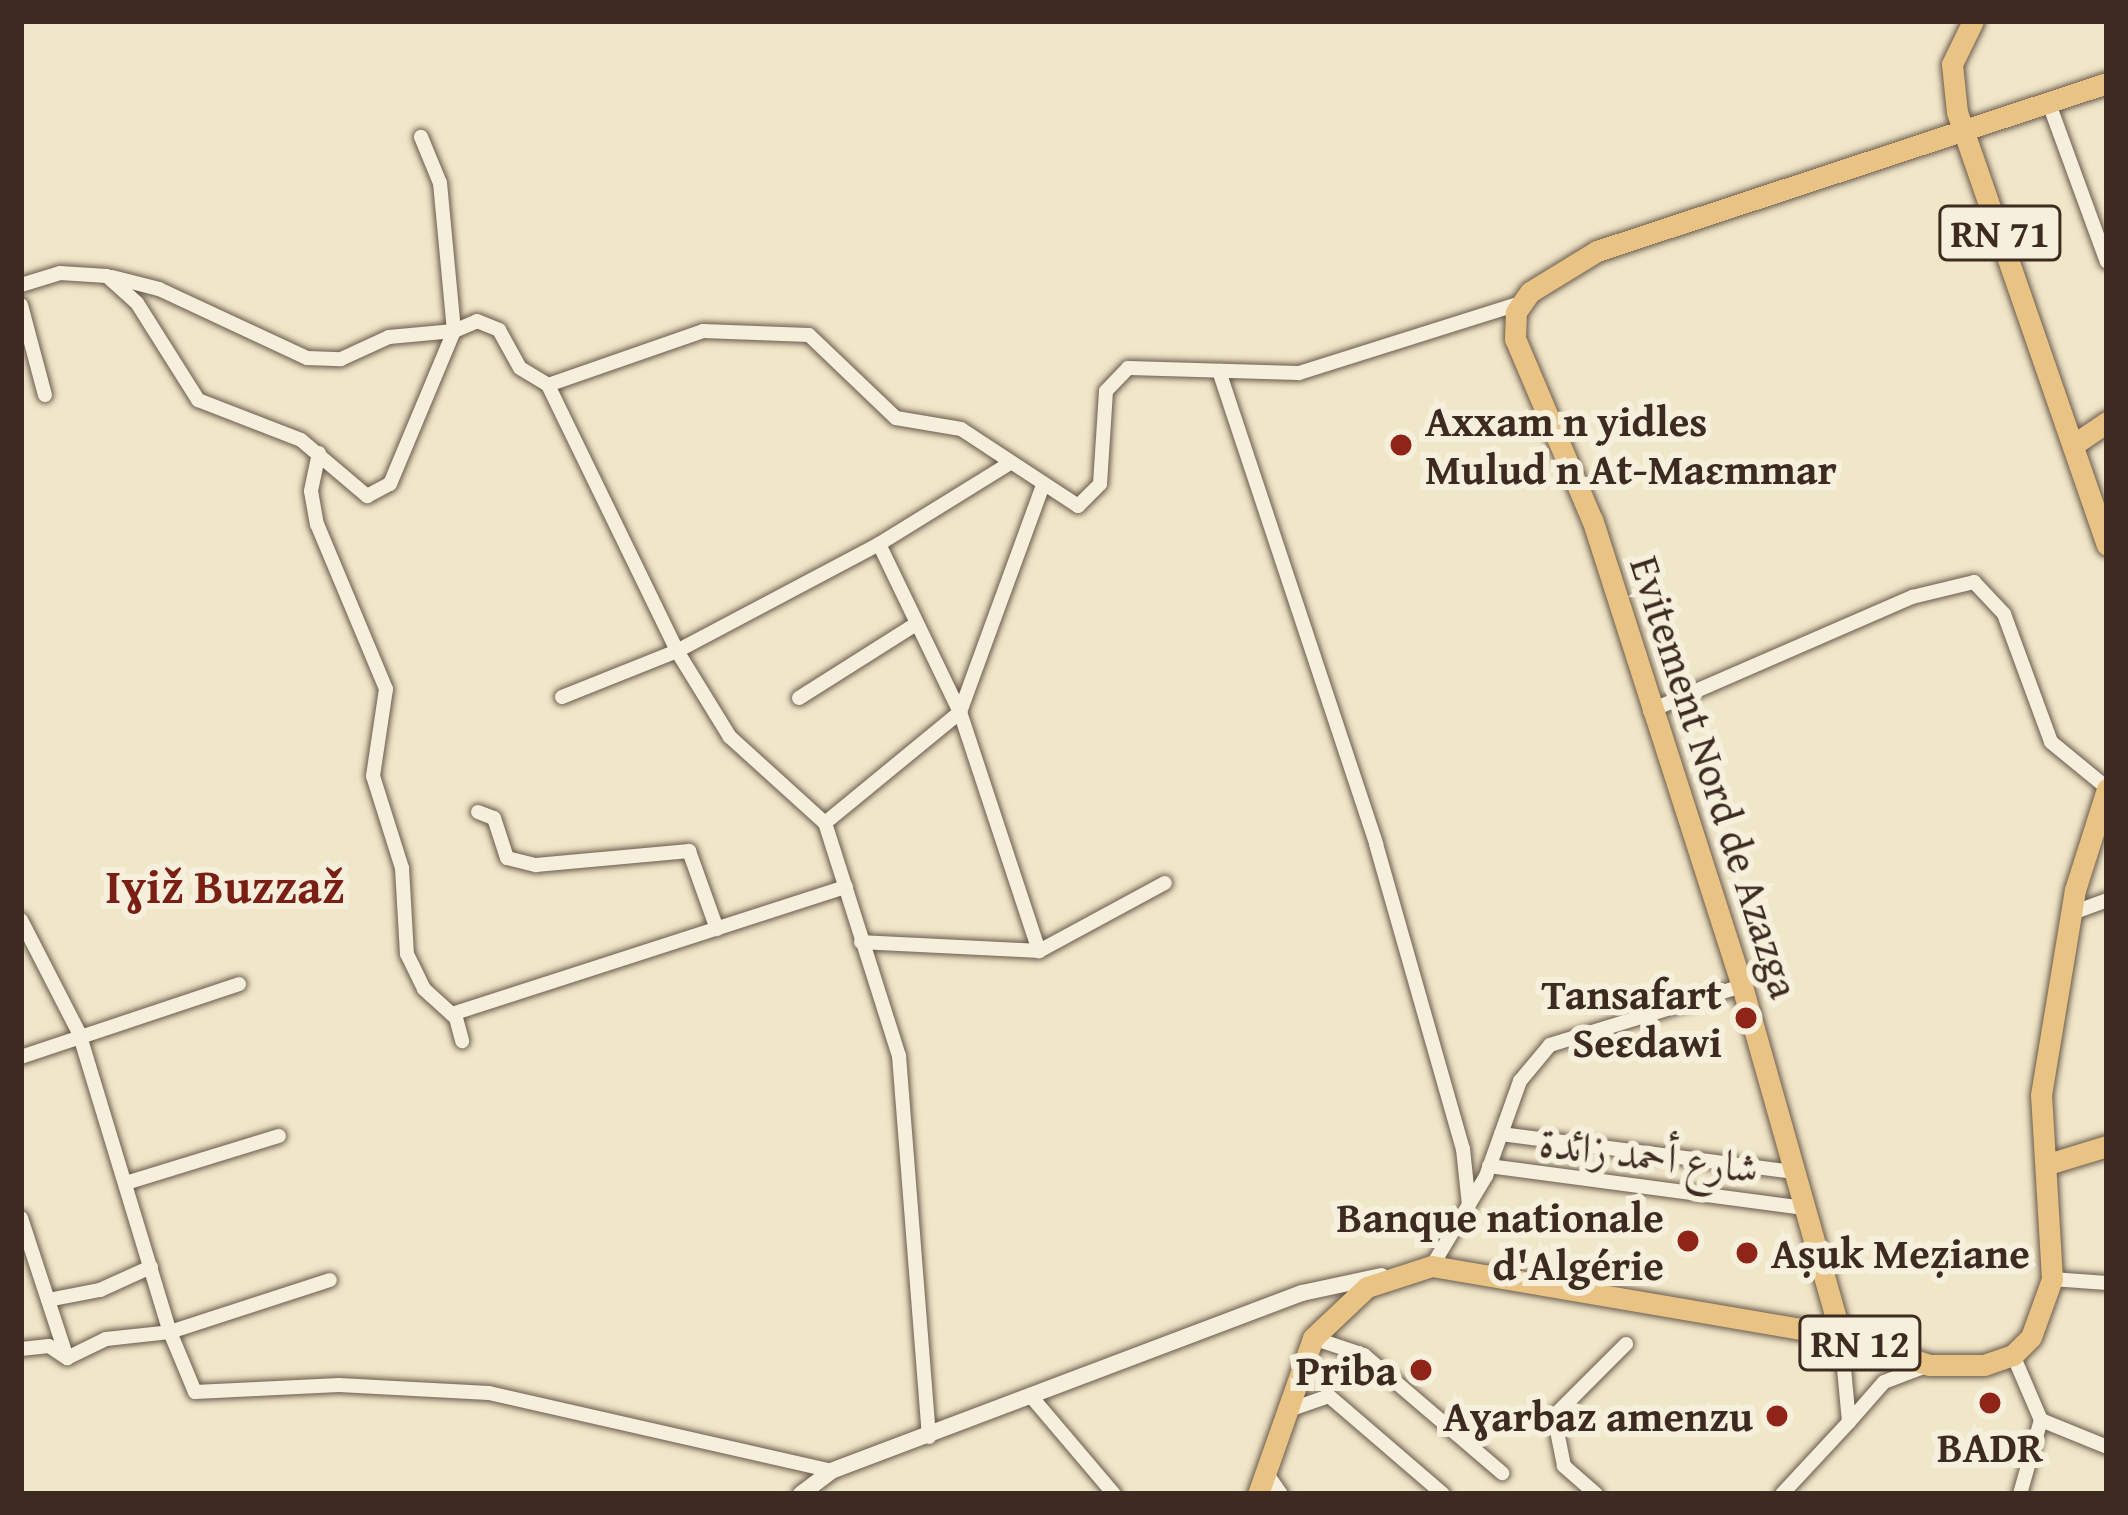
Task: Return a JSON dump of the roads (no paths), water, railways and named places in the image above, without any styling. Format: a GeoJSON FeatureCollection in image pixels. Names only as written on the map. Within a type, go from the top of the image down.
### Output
{"type":"FeatureCollection","features":[{"type":"Feature","properties":{"kind":"main road","name":"RN 71"},"geometry":{"type":"LineString","coordinates":[[1973,21],[1952,64],[1963,127],[2073,445]]}},
{"type":"Feature","properties":{"kind":"main road"},"geometry":{"type":"LineString","coordinates":[[1521,302],[1597,251],[2107,83]]}},
{"type":"Feature","properties":{"kind":"main road","name":"Evitement Nord de Azazga"},"geometry":{"type":"LineString","coordinates":[[1521,302],[1515,339],[1592,520],[1742,986],[1841,1336]]}},
{"type":"Feature","properties":{"kind":"main road"},"geometry":{"type":"LineString","coordinates":[[2107,422],[2073,445],[2107,545]]}},
{"type":"Feature","properties":{"kind":"main road"},"geometry":{"type":"LineString","coordinates":[[2012,1354],[2031,1336],[2052,1279],[2041,1095],[2072,913],[2107,788]]}},
{"type":"Feature","properties":{"kind":"main road"},"geometry":{"type":"LineString","coordinates":[[2048,1164],[2107,1146]]}},
{"type":"Feature","properties":{"kind":"main road","name":"RN 12"},"geometry":{"type":"LineString","coordinates":[[1262,1484],[1312,1338],[1339,1308],[1393,1274],[1432,1266],[1841,1336],[1928,1365],[1984,1365],[2012,1354]]}},
{"type":"Feature","properties":{"kind":"street"},"geometry":{"type":"LineString","coordinates":[[2048,101],[2107,262]]}},
{"type":"Feature","properties":{"kind":"street"},"geometry":{"type":"LineString","coordinates":[[107,276],[137,303],[199,400],[319,453],[368,496],[385,492],[454,331],[440,183],[421,137]]}},
{"type":"Feature","properties":{"kind":"street"},"geometry":{"type":"LineString","coordinates":[[21,285],[60,273],[107,276],[159,289],[307,358],[341,359],[388,337],[454,331],[477,321],[492,325],[520,368],[548,385],[676,651],[730,737],[825,823],[899,1056],[928,1437]]}},
{"type":"Feature","properties":{"kind":"street"},"geometry":{"type":"LineString","coordinates":[[548,385],[704,331],[793,330],[822,343],[896,418],[961,429],[1074,506],[1096,494],[1103,404],[1121,373],[1141,365],[1219,371],[1323,368],[1521,302]]}},
{"type":"Feature","properties":{"kind":"street"},"geometry":{"type":"LineString","coordinates":[[21,305],[45,395]]}},
{"type":"Feature","properties":{"kind":"street"},"geometry":{"type":"LineString","coordinates":[[1219,371],[1376,844],[1460,1135],[1469,1205]]}},
{"type":"Feature","properties":{"kind":"street"},"geometry":{"type":"LineString","coordinates":[[319,453],[311,491],[317,524],[386,689],[374,776],[402,868],[407,954],[424,989],[452,1014],[462,1041]]}},
{"type":"Feature","properties":{"kind":"street"},"geometry":{"type":"LineString","coordinates":[[562,698],[676,651],[879,544],[1010,463]]}},
{"type":"Feature","properties":{"kind":"street"},"geometry":{"type":"LineString","coordinates":[[825,823],[960,712],[1043,485]]}},
{"type":"Feature","properties":{"kind":"street"},"geometry":{"type":"LineString","coordinates":[[879,544],[960,712],[1039,952]]}},
{"type":"Feature","properties":{"kind":"street"},"geometry":{"type":"LineString","coordinates":[[1650,711],[1912,597],[1974,582],[2005,614],[2051,742],[2107,788]]}},
{"type":"Feature","properties":{"kind":"street"},"geometry":{"type":"LineString","coordinates":[[799,698],[916,624]]}},
{"type":"Feature","properties":{"kind":"street"},"geometry":{"type":"LineString","coordinates":[[478,812],[494,818],[507,858],[536,865],[689,851],[717,929]]}},
{"type":"Feature","properties":{"kind":"street"},"geometry":{"type":"LineString","coordinates":[[861,942],[1039,952],[1165,883]]}},
{"type":"Feature","properties":{"kind":"street"},"geometry":{"type":"LineString","coordinates":[[452,1014],[846,887]]}},
{"type":"Feature","properties":{"kind":"street"},"geometry":{"type":"LineString","coordinates":[[2072,913],[2107,900]]}},
{"type":"Feature","properties":{"kind":"street"},"geometry":{"type":"LineString","coordinates":[[21,920],[79,1033],[170,1332],[194,1393],[340,1385],[489,1393],[831,1471]]}},
{"type":"Feature","properties":{"kind":"street"},"geometry":{"type":"LineString","coordinates":[[21,1057],[79,1033],[239,984]]}},
{"type":"Feature","properties":{"kind":"street"},"geometry":{"type":"LineString","coordinates":[[1432,1266],[1489,1166],[1520,1081],[1550,1045],[1742,986]]}},
{"type":"Feature","properties":{"kind":"street","name":"شارع أحمد زائدة"},"geometry":{"type":"LineString","coordinates":[[1502,1134],[1795,1172]]}},
{"type":"Feature","properties":{"kind":"street"},"geometry":{"type":"LineString","coordinates":[[126,1183],[279,1136]]}},
{"type":"Feature","properties":{"kind":"street","name":"شارع أحمد زائدة"},"geometry":{"type":"LineString","coordinates":[[1489,1166],[1802,1208]]}},
{"type":"Feature","properties":{"kind":"street"},"geometry":{"type":"LineString","coordinates":[[21,1218],[67,1358]]}},
{"type":"Feature","properties":{"kind":"street"},"geometry":{"type":"LineString","coordinates":[[48,1300],[100,1290],[151,1268]]}},
{"type":"Feature","properties":{"kind":"street"},"geometry":{"type":"LineString","coordinates":[[801,1494],[831,1471],[1302,1293],[1393,1274]]}},
{"type":"Feature","properties":{"kind":"street"},"geometry":{"type":"LineString","coordinates":[[2052,1279],[2107,1283]]}},
{"type":"Feature","properties":{"kind":"street"},"geometry":{"type":"LineString","coordinates":[[67,1358],[106,1339],[170,1332],[330,1280]]}},
{"type":"Feature","properties":{"kind":"street"},"geometry":{"type":"LineString","coordinates":[[1841,1336],[1850,1422]]}},
{"type":"Feature","properties":{"kind":"street"},"geometry":{"type":"LineString","coordinates":[[1312,1338],[1364,1355],[1502,1473]]}},
{"type":"Feature","properties":{"kind":"street"},"geometry":{"type":"LineString","coordinates":[[1596,1494],[1564,1466],[1554,1416],[1625,1344]]}},
{"type":"Feature","properties":{"kind":"street"},"geometry":{"type":"LineString","coordinates":[[21,1349],[49,1346],[67,1358]]}},
{"type":"Feature","properties":{"kind":"street"},"geometry":{"type":"LineString","coordinates":[[2012,1354],[2041,1420],[2020,1494]]}},
{"type":"Feature","properties":{"kind":"street"},"geometry":{"type":"LineString","coordinates":[[1782,1494],[1884,1382],[1928,1365]]}},
{"type":"Feature","properties":{"kind":"street"},"geometry":{"type":"LineString","coordinates":[[1030,1395],[1114,1494]]}},
{"type":"Feature","properties":{"kind":"street"},"geometry":{"type":"LineString","coordinates":[[1288,1410],[1329,1396],[1443,1494]]}},
{"type":"Feature","properties":{"kind":"street"},"geometry":{"type":"LineString","coordinates":[[2041,1420],[2107,1447]]}},
{"type":"Feature","properties":{"kind":"street"},"geometry":{"type":"LineString","coordinates":[[1262,1484],[1281,1494]]}},
{"type":"Feature","properties":{"kind":"place","name":"Axxam n yidles Mulud n At-Maɛmmar"},"geometry":{"type":"Point","coordinates":[1401,445]}},
{"type":"Feature","properties":{"kind":"place","name":"Tansafart Seɛdawi"},"geometry":{"type":"Point","coordinates":[1746,1018]}},
{"type":"Feature","properties":{"kind":"place","name":"Banque nationale d'Algérie"},"geometry":{"type":"Point","coordinates":[1688,1241]}},
{"type":"Feature","properties":{"kind":"place","name":"Aṣuk Meẓiane"},"geometry":{"type":"Point","coordinates":[1747,1253]}},
{"type":"Feature","properties":{"kind":"place","name":"Priba"},"geometry":{"type":"Point","coordinates":[1421,1370]}},
{"type":"Feature","properties":{"kind":"place","name":"BADR"},"geometry":{"type":"Point","coordinates":[1990,1403]}},
{"type":"Feature","properties":{"kind":"place","name":"Aɣarbaz amenzu"},"geometry":{"type":"Point","coordinates":[1777,1416]}},
{"type":"Feature","properties":{"kind":"district","name":"Iɣiž Buzzaž"},"geometry":{"type":"Point","coordinates":[225,886]}}]}
